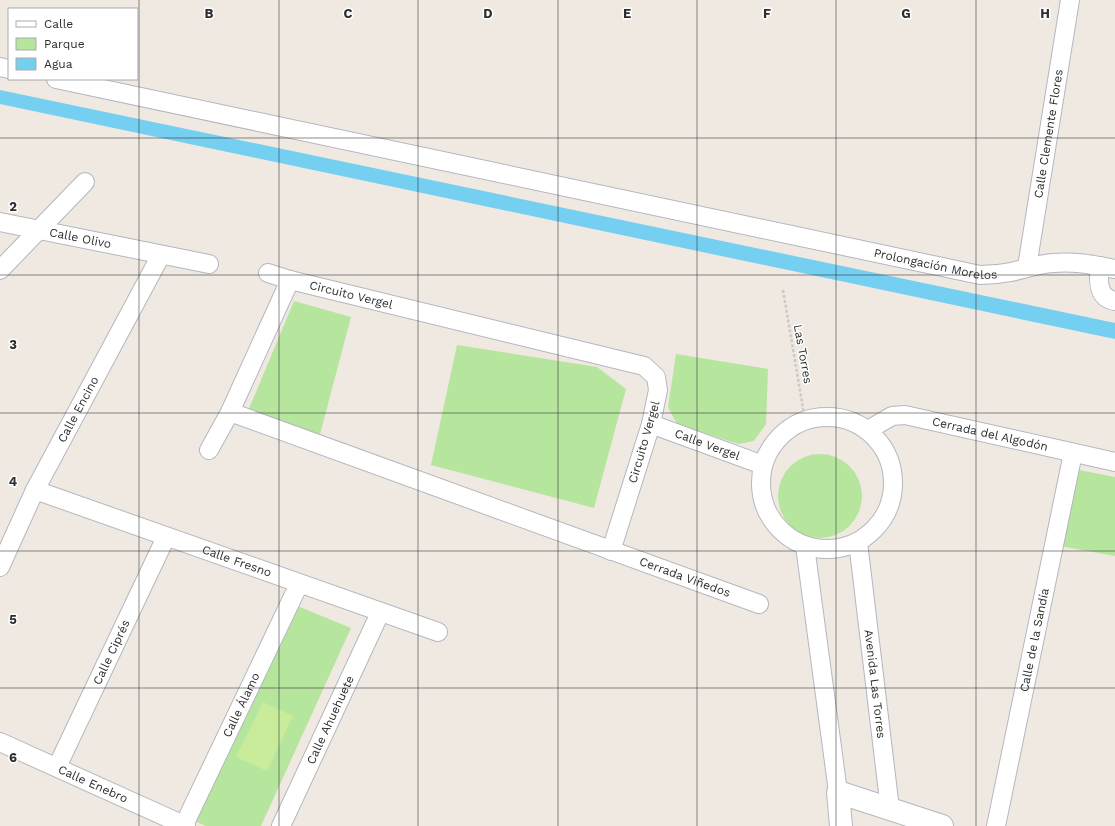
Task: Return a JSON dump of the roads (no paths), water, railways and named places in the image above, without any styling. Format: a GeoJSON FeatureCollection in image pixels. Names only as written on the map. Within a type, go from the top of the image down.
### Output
{"type":"FeatureCollection","features":[{"type":"Feature","properties":{"kind":"street","name":"Calle Clemente Flores"},"geometry":{"type":"LineString","coordinates":[[1027,267],[1070,0]]}},
{"type":"Feature","properties":{"kind":"street","name":"Prolongación Morelos"},"geometry":{"type":"LineString","coordinates":[[61,80],[980,274],[998,275],[1027,267],[1052,263],[1079,262],[1107,268]]}},
{"type":"Feature","properties":{"kind":"street"},"geometry":{"type":"LineString","coordinates":[[0,270],[84,182]]}},
{"type":"Feature","properties":{"kind":"street","name":"Calle Olivo"},"geometry":{"type":"LineString","coordinates":[[0,222],[209,264]]}},
{"type":"Feature","properties":{"kind":"street","name":"Calle Encino"},"geometry":{"type":"LineString","coordinates":[[0,567],[35,490],[161,255]]}},
{"type":"Feature","properties":{"kind":"street"},"geometry":{"type":"LineString","coordinates":[[1107,268],[1098,284],[1102,294],[1115,301]]}},
{"type":"Feature","properties":{"kind":"street","name":"Circuito Vergel"},"geometry":{"type":"LineString","coordinates":[[268,273],[290,280],[644,366],[656,377],[658,390],[651,424],[611,550]]}},
{"type":"Feature","properties":{"kind":"street"},"geometry":{"type":"LineString","coordinates":[[209,450],[230,412],[290,280]]}},
{"type":"Feature","properties":{"kind":"street"},"geometry":{"type":"LineString","coordinates":[[230,412],[611,550]]}},
{"type":"Feature","properties":{"kind":"street","name":"Cerrada del Algodón"},"geometry":{"type":"LineString","coordinates":[[868,430],[892,416],[905,415],[1115,462]]}},
{"type":"Feature","properties":{"kind":"street"},"geometry":{"type":"LineString","coordinates":[[827,416],[849,420],[868,430],[883,446],[892,467],[894,488],[888,510],[875,529],[858,542],[840,548],[822,549],[804,546],[787,536],[773,522],[764,504],[760,485],[763,465],[772,445],[787,430],[805,420],[827,416]]}},
{"type":"Feature","properties":{"kind":"street","name":"Calle Vergel"},"geometry":{"type":"LineString","coordinates":[[651,424],[763,465]]}},
{"type":"Feature","properties":{"kind":"street","name":"Calle de la Sandía"},"geometry":{"type":"LineString","coordinates":[[996,826],[1072,453]]}},
{"type":"Feature","properties":{"kind":"street","name":"Calle Fresno"},"geometry":{"type":"LineString","coordinates":[[35,490],[380,613],[438,632]]}},
{"type":"Feature","properties":{"kind":"street","name":"Calle Ciprés"},"geometry":{"type":"LineString","coordinates":[[56,767],[166,537]]}},
{"type":"Feature","properties":{"kind":"street","name":"Avenida Las Torres"},"geometry":{"type":"LineString","coordinates":[[858,542],[891,818]]}},
{"type":"Feature","properties":{"kind":"street"},"geometry":{"type":"LineString","coordinates":[[804,546],[838,792],[841,826]]}},
{"type":"Feature","properties":{"kind":"street","name":"Cerrada Viñedos"},"geometry":{"type":"LineString","coordinates":[[611,550],[759,604]]}},
{"type":"Feature","properties":{"kind":"street","name":"Calle Álamo"},"geometry":{"type":"LineString","coordinates":[[185,825],[298,584]]}},
{"type":"Feature","properties":{"kind":"street","name":"Calle Ahuehuete"},"geometry":{"type":"LineString","coordinates":[[281,826],[380,613]]}},
{"type":"Feature","properties":{"kind":"street","name":"Calle Enebro"},"geometry":{"type":"LineString","coordinates":[[0,742],[185,825]]}},
{"type":"Feature","properties":{"kind":"street"},"geometry":{"type":"LineString","coordinates":[[838,792],[891,818],[942,826]]}},
{"type":"Feature","properties":{"kind":"water"},"geometry":{"type":"Polygon","coordinates":[[[0,90],[1115,323],[1115,339],[0,104],[0,90]]]}}]}
